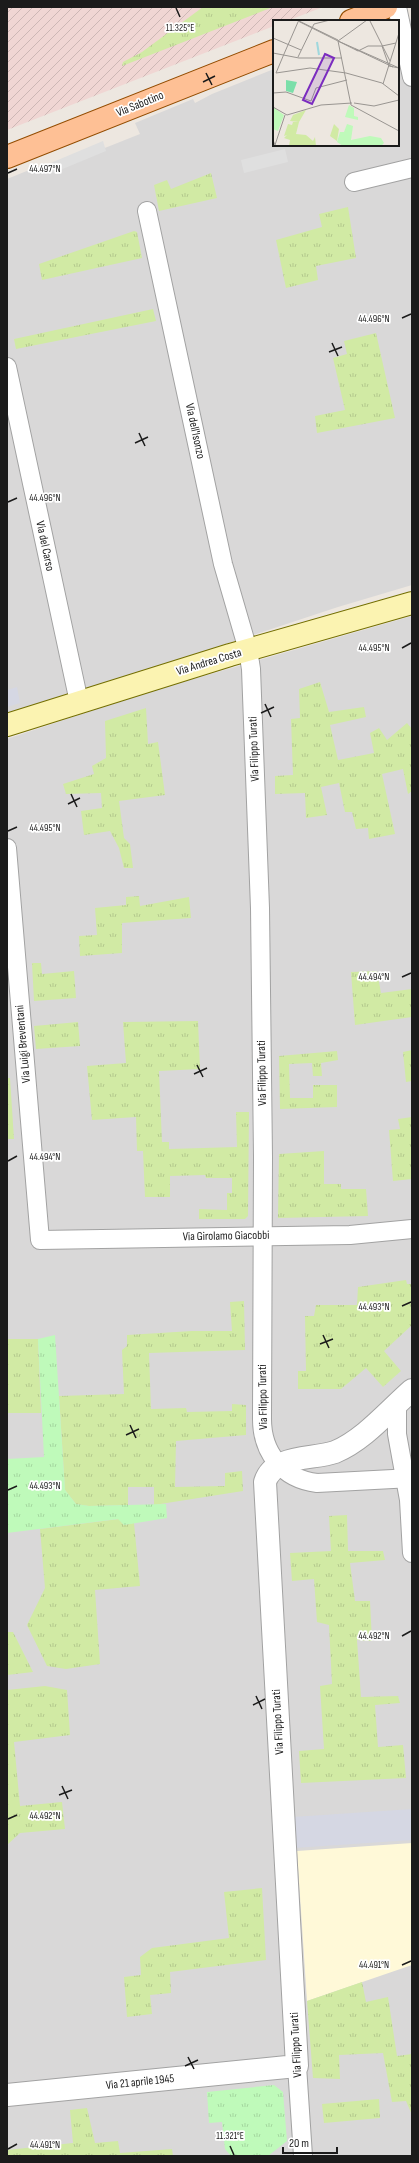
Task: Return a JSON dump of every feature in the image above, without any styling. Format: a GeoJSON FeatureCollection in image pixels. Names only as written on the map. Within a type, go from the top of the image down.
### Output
{"type":"FeatureCollection","features":[{"type":"Feature","properties":{"kind":"main road"},"geometry":{"type":"LineString","coordinates":[[354,20],[386,7]]}},
{"type":"Feature","properties":{"kind":"main road","name":"Via Sabotino"},"geometry":{"type":"LineString","coordinates":[[7,157],[273,51]]}},
{"type":"Feature","properties":{"kind":"main road","name":"Via Andrea Costa"},"geometry":{"type":"LineString","coordinates":[[7,725],[248,650],[412,603]]}},
{"type":"Feature","properties":{"kind":"street"},"geometry":{"type":"LineString","coordinates":[[397,7],[412,77]]}},
{"type":"Feature","properties":{"kind":"street"},"geometry":{"type":"LineString","coordinates":[[354,182],[412,168]]}},
{"type":"Feature","properties":{"kind":"street","name":"Via dell'Isonzo"},"geometry":{"type":"LineString","coordinates":[[147,211],[223,564],[248,650]]}},
{"type":"Feature","properties":{"kind":"street","name":"Via del Carso"},"geometry":{"type":"LineString","coordinates":[[7,367],[79,702]]}},
{"type":"Feature","properties":{"kind":"street","name":"Via Filippo Turati"},"geometry":{"type":"LineString","coordinates":[[248,650],[251,669],[260,908],[263,1235],[262,1428],[268,1448],[279,1464],[267,1475],[265,1482],[303,2156]]}},
{"type":"Feature","properties":{"kind":"street","name":"Via Luigi Breventani"},"geometry":{"type":"LineString","coordinates":[[7,848],[40,1240]]}},
{"type":"Feature","properties":{"kind":"street","name":"Via Girolamo Giacobbi"},"geometry":{"type":"LineString","coordinates":[[40,1240],[263,1235],[350,1235],[412,1229]]}},
{"type":"Feature","properties":{"kind":"street"},"geometry":{"type":"LineString","coordinates":[[279,1464],[320,1456],[347,1445],[405,1397]]}},
{"type":"Feature","properties":{"kind":"street"},"geometry":{"type":"LineString","coordinates":[[405,1397],[396,1434],[408,1478],[412,1553]]}},
{"type":"Feature","properties":{"kind":"street"},"geometry":{"type":"LineString","coordinates":[[279,1464],[290,1475],[312,1482],[408,1478]]}},
{"type":"Feature","properties":{"kind":"street","name":"Via 21 aprile 1945"},"geometry":{"type":"LineString","coordinates":[[7,2095],[297,2066]]}},
{"type":"Feature","properties":{"kind":"shaded area"},"geometry":{"type":"Polygon","coordinates":[[[7,7],[323,7],[290,20],[273,20],[273,26],[7,130],[7,7]]]}},
{"type":"Feature","properties":{"kind":"shaded area"},"geometry":{"type":"Polygon","coordinates":[[[412,19],[412,585],[338,607],[7,716],[7,179],[39,166],[47,171],[140,134],[135,123],[193,99],[195,103],[212,94],[273,69],[273,146],[399,146],[399,24],[412,19]]]}},
{"type":"Feature","properties":{"kind":"shaded area"},"geometry":{"type":"Polygon","coordinates":[[[103,141],[106,151],[53,173],[46,165],[103,141]]]}},
{"type":"Feature","properties":{"kind":"shaded area"},"geometry":{"type":"Polygon","coordinates":[[[285,149],[288,162],[244,173],[241,160],[285,149]]]}},
{"type":"Feature","properties":{"kind":"shaded area"},"geometry":{"type":"Polygon","coordinates":[[[412,616],[412,2156],[7,2156],[7,739],[148,692],[412,616]]]}},
{"type":"Feature","properties":{"kind":"shaded area"},"geometry":{"type":"Polygon","coordinates":[[[17,687],[20,703],[7,707],[7,690],[17,687]]]}},
{"type":"Feature","properties":{"kind":"shaded area"},"geometry":{"type":"Polygon","coordinates":[[[412,1809],[412,1840],[294,1848],[293,1817],[412,1809]]]}},
{"type":"Feature","properties":{"kind":"shaded area"},"geometry":{"type":"Polygon","coordinates":[[[412,1843],[412,1965],[307,2001],[297,1851],[412,1843]]]}},
{"type":"Feature","properties":{"kind":"green space"},"geometry":{"type":"Polygon","coordinates":[[[203,7],[273,7],[122,66],[123,62],[142,52],[203,7]]]}},
{"type":"Feature","properties":{"kind":"green space"},"geometry":{"type":"Polygon","coordinates":[[[211,173],[217,198],[159,211],[154,185],[167,180],[171,189],[211,173]]]}},
{"type":"Feature","properties":{"kind":"green space"},"geometry":{"type":"Polygon","coordinates":[[[348,207],[356,258],[316,266],[318,280],[286,288],[276,240],[322,227],[319,214],[348,207]]]}},
{"type":"Feature","properties":{"kind":"green space"},"geometry":{"type":"Polygon","coordinates":[[[134,231],[137,232],[142,258],[42,280],[39,264],[134,231]]]}},
{"type":"Feature","properties":{"kind":"green space"},"geometry":{"type":"Polygon","coordinates":[[[153,309],[156,321],[16,349],[14,339],[153,309]]]}},
{"type":"Feature","properties":{"kind":"green space"},"geometry":{"type":"Polygon","coordinates":[[[376,333],[395,418],[317,433],[315,416],[345,410],[333,358],[347,354],[344,341],[376,333]]]}},
{"type":"Feature","properties":{"kind":"green space"},"geometry":{"type":"Polygon","coordinates":[[[320,682],[329,712],[364,707],[366,717],[330,725],[338,760],[374,753],[370,733],[379,728],[387,740],[407,723],[412,729],[412,791],[408,794],[403,769],[382,774],[395,834],[369,839],[368,828],[356,829],[352,812],[345,812],[339,783],[321,787],[327,815],[306,818],[305,793],[275,794],[275,776],[293,775],[291,719],[300,718],[299,689],[320,682]]]}},
{"type":"Feature","properties":{"kind":"green space"},"geometry":{"type":"Polygon","coordinates":[[[146,708],[148,744],[158,742],[165,795],[119,801],[124,838],[130,844],[133,868],[124,868],[119,848],[110,831],[84,835],[81,811],[102,808],[101,793],[66,794],[63,784],[94,774],[92,766],[106,758],[105,721],[146,708]]]}},
{"type":"Feature","properties":{"kind":"green space"},"geometry":{"type":"Polygon","coordinates":[[[139,896],[140,906],[189,897],[191,918],[122,923],[122,953],[80,956],[79,936],[97,935],[95,908],[126,905],[126,897],[139,896]]]}},
{"type":"Feature","properties":{"kind":"green space"},"geometry":{"type":"Polygon","coordinates":[[[32,963],[41,963],[42,974],[74,971],[76,998],[34,1001],[32,963]]]}},
{"type":"Feature","properties":{"kind":"green space"},"geometry":{"type":"Polygon","coordinates":[[[377,971],[381,993],[412,989],[412,1017],[355,1025],[351,972],[377,971]]]}},
{"type":"Feature","properties":{"kind":"green space"},"geometry":{"type":"Polygon","coordinates":[[[198,1021],[200,1069],[159,1071],[162,1142],[169,1142],[169,1149],[237,1147],[236,1112],[249,1112],[248,1216],[245,1219],[199,1219],[199,1209],[227,1210],[227,1193],[232,1193],[232,1178],[206,1178],[205,1175],[170,1176],[170,1197],[145,1197],[143,1151],[137,1151],[136,1117],[92,1120],[87,1066],[126,1063],[123,1022],[198,1021]]]}},
{"type":"Feature","properties":{"kind":"green space"},"geometry":{"type":"Polygon","coordinates":[[[78,1022],[80,1046],[36,1049],[34,1026],[78,1022]]]}},
{"type":"Feature","properties":{"kind":"green space"},"geometry":{"type":"Polygon","coordinates":[[[412,1050],[412,1081],[406,1082],[403,1052],[412,1050]]]}},
{"type":"Feature","properties":{"kind":"green space"},"geometry":{"type":"Polygon","coordinates":[[[337,1051],[338,1060],[321,1063],[322,1076],[313,1076],[312,1063],[289,1064],[290,1098],[313,1098],[313,1085],[337,1085],[337,1107],[280,1109],[279,1056],[337,1051]]]}},
{"type":"Feature","properties":{"kind":"green space"},"geometry":{"type":"Polygon","coordinates":[[[7,1078],[10,1078],[14,1139],[7,1139],[7,1078]]]}},
{"type":"Feature","properties":{"kind":"green space"},"geometry":{"type":"Polygon","coordinates":[[[412,1117],[412,1179],[393,1181],[389,1130],[400,1129],[398,1119],[412,1117]]]}},
{"type":"Feature","properties":{"kind":"green space"},"geometry":{"type":"Polygon","coordinates":[[[324,1151],[324,1184],[341,1184],[341,1189],[366,1189],[368,1216],[278,1218],[279,1154],[324,1151]]]}},
{"type":"Feature","properties":{"kind":"green space"},"geometry":{"type":"Polygon","coordinates":[[[406,1280],[407,1284],[412,1284],[412,1325],[384,1351],[401,1371],[383,1387],[366,1368],[341,1389],[298,1389],[298,1371],[306,1371],[305,1316],[314,1316],[316,1305],[357,1305],[358,1287],[406,1280]]]}},
{"type":"Feature","properties":{"kind":"green space"},"geometry":{"type":"Polygon","coordinates":[[[244,1301],[245,1350],[149,1353],[151,1409],[186,1408],[187,1412],[232,1411],[232,1404],[246,1405],[246,1435],[176,1441],[175,1487],[225,1486],[225,1473],[242,1471],[243,1491],[154,1505],[154,1487],[128,1487],[128,1505],[89,1506],[76,1504],[65,1490],[59,1396],[124,1394],[122,1350],[127,1346],[127,1335],[192,1331],[232,1331],[230,1302],[244,1301]]]}},
{"type":"Feature","properties":{"kind":"green space"},"geometry":{"type":"Polygon","coordinates":[[[55,1335],[65,1490],[76,1504],[89,1506],[166,1504],[167,1518],[124,1525],[118,1519],[7,1533],[7,1459],[44,1457],[38,1339],[55,1335]]]}},
{"type":"Feature","properties":{"kind":"green space"},"geometry":{"type":"Polygon","coordinates":[[[7,1339],[38,1339],[41,1413],[7,1413],[7,1339]]]}},
{"type":"Feature","properties":{"kind":"green space"},"geometry":{"type":"Polygon","coordinates":[[[347,1515],[348,1551],[383,1551],[385,1560],[350,1563],[355,1601],[370,1601],[372,1641],[357,1640],[361,1697],[398,1696],[400,1703],[375,1705],[378,1747],[403,1745],[406,1778],[301,1783],[299,1751],[324,1749],[320,1686],[332,1684],[329,1625],[317,1622],[314,1579],[292,1581],[290,1553],[331,1551],[329,1516],[347,1515]]]}},
{"type":"Feature","properties":{"kind":"green space"},"geometry":{"type":"Polygon","coordinates":[[[119,1519],[124,1525],[134,1523],[140,1586],[95,1590],[100,1664],[66,1669],[47,1666],[27,1625],[45,1588],[40,1529],[119,1519]]]}},
{"type":"Feature","properties":{"kind":"green space"},"geometry":{"type":"Polygon","coordinates":[[[7,1632],[13,1632],[33,1672],[7,1675],[7,1632]]]}},
{"type":"Feature","properties":{"kind":"green space"},"geometry":{"type":"Polygon","coordinates":[[[45,1686],[67,1690],[70,1735],[14,1742],[20,1806],[62,1802],[65,1829],[20,1833],[7,1845],[7,1690],[45,1686]]]}},
{"type":"Feature","properties":{"kind":"green space"},"geometry":{"type":"Polygon","coordinates":[[[262,1888],[266,1960],[170,1972],[171,1993],[150,1995],[152,2014],[127,2017],[124,1977],[141,1975],[140,1957],[152,1948],[229,1938],[224,1892],[262,1888]]]}},
{"type":"Feature","properties":{"kind":"green space"},"geometry":{"type":"Polygon","coordinates":[[[362,1982],[366,2002],[388,1997],[397,2056],[412,2054],[412,2115],[406,2101],[392,2102],[383,2053],[339,2055],[340,2079],[313,2078],[307,2001],[362,1982]]]}},
{"type":"Feature","properties":{"kind":"green space"},"geometry":{"type":"Polygon","coordinates":[[[274,2085],[283,2092],[287,2141],[268,2156],[231,2156],[225,2149],[222,2122],[209,2123],[207,2092],[274,2085]]]}},
{"type":"Feature","properties":{"kind":"green space"},"geometry":{"type":"Polygon","coordinates":[[[379,2099],[380,2118],[324,2123],[322,2104],[379,2099]]]}},
{"type":"Feature","properties":{"kind":"green space"},"geometry":{"type":"Polygon","coordinates":[[[87,2108],[95,2143],[118,2141],[120,2153],[172,2149],[173,2156],[8,2156],[7,2150],[73,2143],[70,2110],[87,2108]]]}}]}
